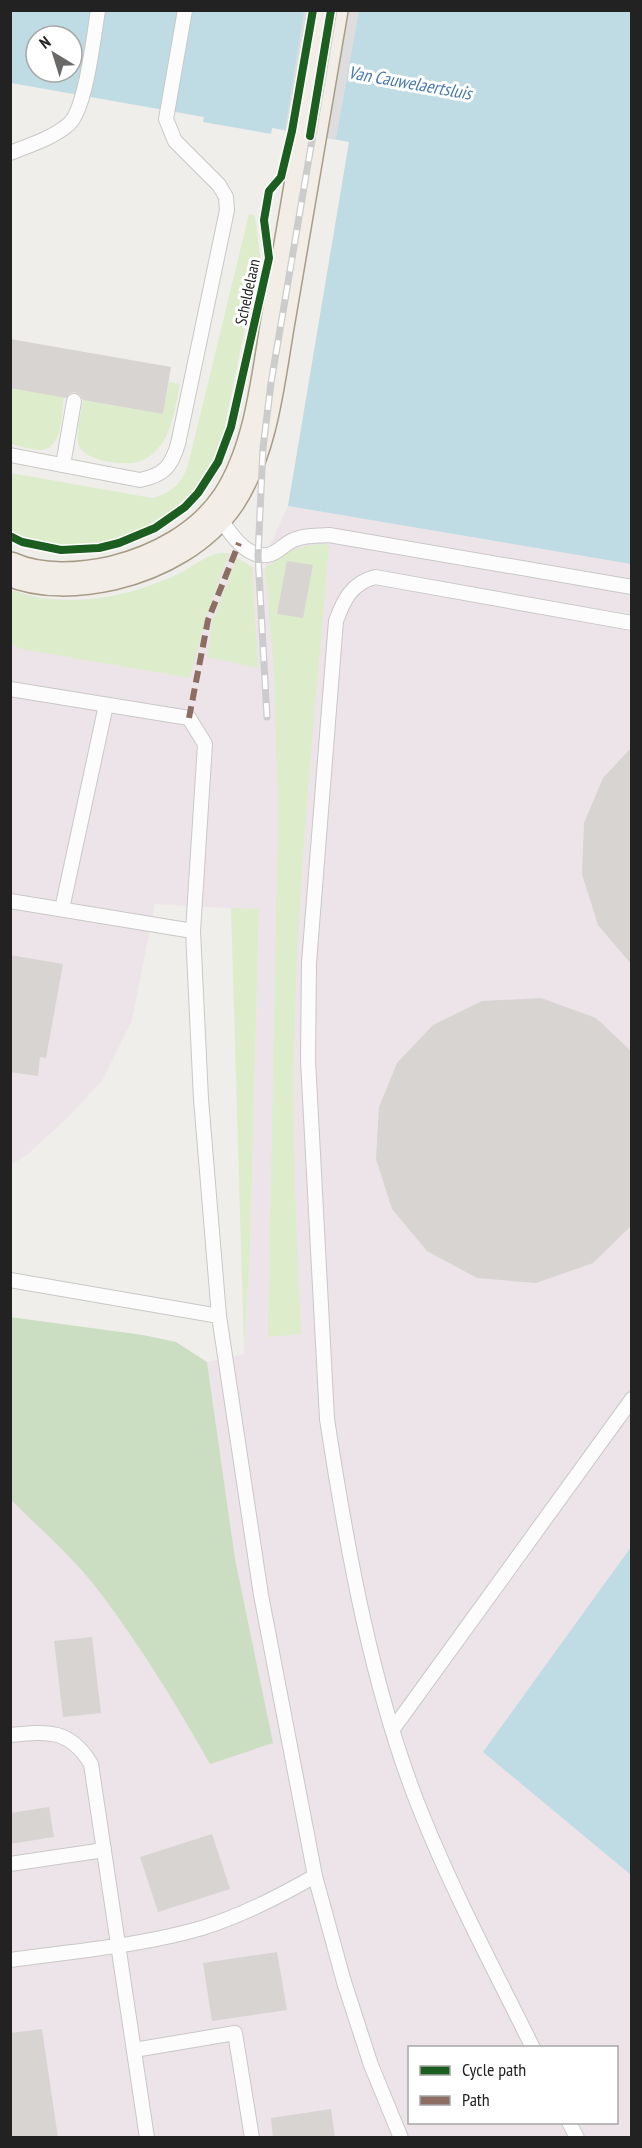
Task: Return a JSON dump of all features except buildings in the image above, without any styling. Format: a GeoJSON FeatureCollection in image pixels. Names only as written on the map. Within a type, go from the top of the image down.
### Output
{"type":"FeatureCollection","features":[{"type":"Feature","properties":{"kind":"main road","name":"Scheldelaan"},"geometry":{"type":"LineString","coordinates":[[10,569],[49,579],[95,577],[132,568],[167,554],[202,530],[217,514],[239,481],[258,426],[331,10]]}},
{"type":"Feature","properties":{"kind":"lane"},"geometry":{"type":"LineString","coordinates":[[10,153],[55,134],[72,122],[81,104],[98,10]]}},
{"type":"Feature","properties":{"kind":"lane"},"geometry":{"type":"LineString","coordinates":[[10,455],[140,480],[154,477],[166,470],[174,459],[227,210],[226,197],[219,185],[175,141],[166,118],[185,10]]}},
{"type":"Feature","properties":{"kind":"lane"},"geometry":{"type":"LineString","coordinates":[[63,465],[74,401]]}},
{"type":"Feature","properties":{"kind":"lane"},"geometry":{"type":"LineString","coordinates":[[217,514],[232,536],[252,553],[272,554],[293,540],[329,535],[632,587]]}},
{"type":"Feature","properties":{"kind":"lane"},"geometry":{"type":"LineString","coordinates":[[531,2046],[456,1892],[423,1816],[393,1729],[369,1641],[335,1474],[327,1419],[308,1060],[309,963],[336,621],[342,604],[351,590],[363,580],[375,577],[632,623]]}},
{"type":"Feature","properties":{"kind":"lane"},"geometry":{"type":"LineString","coordinates":[[10,689],[189,718],[206,744],[193,931],[201,1099],[219,1316],[261,1595],[315,1876],[344,1982],[371,2065],[401,2138]]}},
{"type":"Feature","properties":{"kind":"lane"},"geometry":{"type":"LineString","coordinates":[[62,909],[106,705]]}},
{"type":"Feature","properties":{"kind":"lane"},"geometry":{"type":"LineString","coordinates":[[10,901],[193,931]]}},
{"type":"Feature","properties":{"kind":"lane"},"geometry":{"type":"LineString","coordinates":[[10,1280],[219,1316]]}},
{"type":"Feature","properties":{"kind":"lane"},"geometry":{"type":"LineString","coordinates":[[393,1729],[632,1399]]}},
{"type":"Feature","properties":{"kind":"lane"},"geometry":{"type":"LineString","coordinates":[[10,1735],[51,1732],[69,1739],[82,1750],[91,1764],[147,2138]]}},
{"type":"Feature","properties":{"kind":"lane"},"geometry":{"type":"LineString","coordinates":[[10,1864],[104,1850]]}},
{"type":"Feature","properties":{"kind":"lane"},"geometry":{"type":"LineString","coordinates":[[10,1960],[119,1945],[202,1928],[245,1911],[315,1876]]}},
{"type":"Feature","properties":{"kind":"lane"},"geometry":{"type":"LineString","coordinates":[[134,2050],[235,2033],[252,2138]]}},
{"type":"Feature","properties":{"kind":"lane"},"geometry":{"type":"LineString","coordinates":[[570,2124],[577,2138]]}},
{"type":"Feature","properties":{"kind":"shaded area"},"geometry":{"type":"Polygon","coordinates":[[[288,506],[631,564],[631,1547],[484,1752],[631,1875],[631,2137],[11,2137],[10,1444],[237,1755],[246,1752],[231,1531],[207,1362],[244,1354],[250,1253],[259,910],[155,904],[132,1020],[102,1081],[27,1155],[11,1165],[11,590],[40,598],[73,600],[105,598],[145,589],[178,575],[209,556],[220,553],[229,553],[252,567],[265,568],[269,547],[288,506]]]}},
{"type":"Feature","properties":{"kind":"green space"},"geometry":{"type":"Polygon","coordinates":[[[249,214],[255,216],[260,255],[223,435],[203,477],[172,510],[154,522],[113,540],[68,545],[42,542],[11,532],[11,473],[152,498],[166,493],[181,480],[189,461],[249,214]]]}},
{"type":"Feature","properties":{"kind":"green space"},"geometry":{"type":"Polygon","coordinates":[[[169,382],[180,384],[169,429],[163,442],[142,461],[115,463],[97,459],[79,446],[79,423],[83,400],[163,414],[169,382]]]}},
{"type":"Feature","properties":{"kind":"green space"},"geometry":{"type":"Polygon","coordinates":[[[10,388],[64,397],[60,430],[53,444],[39,450],[11,444],[10,388]]]}},
{"type":"Feature","properties":{"kind":"green space"},"geometry":{"type":"Polygon","coordinates":[[[321,544],[329,545],[303,862],[294,1052],[294,1158],[301,1334],[268,1337],[278,814],[274,672],[265,568],[291,552],[321,544]]]}},
{"type":"Feature","properties":{"kind":"green space"},"geometry":{"type":"Polygon","coordinates":[[[229,553],[206,617],[190,678],[21,649],[11,644],[11,590],[52,599],[94,599],[155,584],[207,557],[229,553]]]}},
{"type":"Feature","properties":{"kind":"green space"},"geometry":{"type":"Polygon","coordinates":[[[237,558],[252,567],[258,668],[207,657],[212,622],[237,558]]]}},
{"type":"Feature","properties":{"kind":"green space"},"geometry":{"type":"Polygon","coordinates":[[[231,908],[259,909],[250,1253],[244,1351],[231,908]]]}},
{"type":"Feature","properties":{"kind":"green space"},"geometry":{"type":"Polygon","coordinates":[[[10,1317],[143,1335],[176,1342],[207,1362],[235,1559],[273,1743],[210,1764],[157,1675],[98,1590],[67,1555],[11,1500],[10,1317]]]}},
{"type":"Feature","properties":{"kind":"water","name":"Van Cauwelaertsluis"},"geometry":{"type":"Polygon","coordinates":[[[10,11],[631,11],[631,564],[288,506],[349,142],[272,128],[271,134],[203,122],[204,117],[11,83],[10,11]]]}},
{"type":"Feature","properties":{"kind":"water"},"geometry":{"type":"Polygon","coordinates":[[[631,1547],[631,1875],[483,1752],[631,1547]]]}},
{"type":"Feature","properties":{"kind":"pier"},"geometry":{"type":"Polygon","coordinates":[[[304,11],[359,11],[336,139],[285,130],[304,11]]]}},
{"type":"Feature","properties":{"kind":"railway"},"geometry":{"type":"LineString","coordinates":[[267,717],[258,556],[263,448],[271,383],[334,10]]}},
{"type":"Feature","properties":{"kind":"marked path"},"geometry":{"type":"LineString","coordinates":[[189,718],[208,620],[239,543]]}},
{"type":"Feature","properties":{"kind":"cycle path"},"geometry":{"type":"LineString","coordinates":[[10,536],[22,542],[61,550],[99,548],[119,543],[155,528],[185,507],[198,493],[218,462],[231,427],[269,258],[264,220],[269,191],[281,177],[292,131],[313,10]]}},
{"type":"Feature","properties":{"kind":"cycle path"},"geometry":{"type":"LineString","coordinates":[[310,136],[331,10]]}}]}
